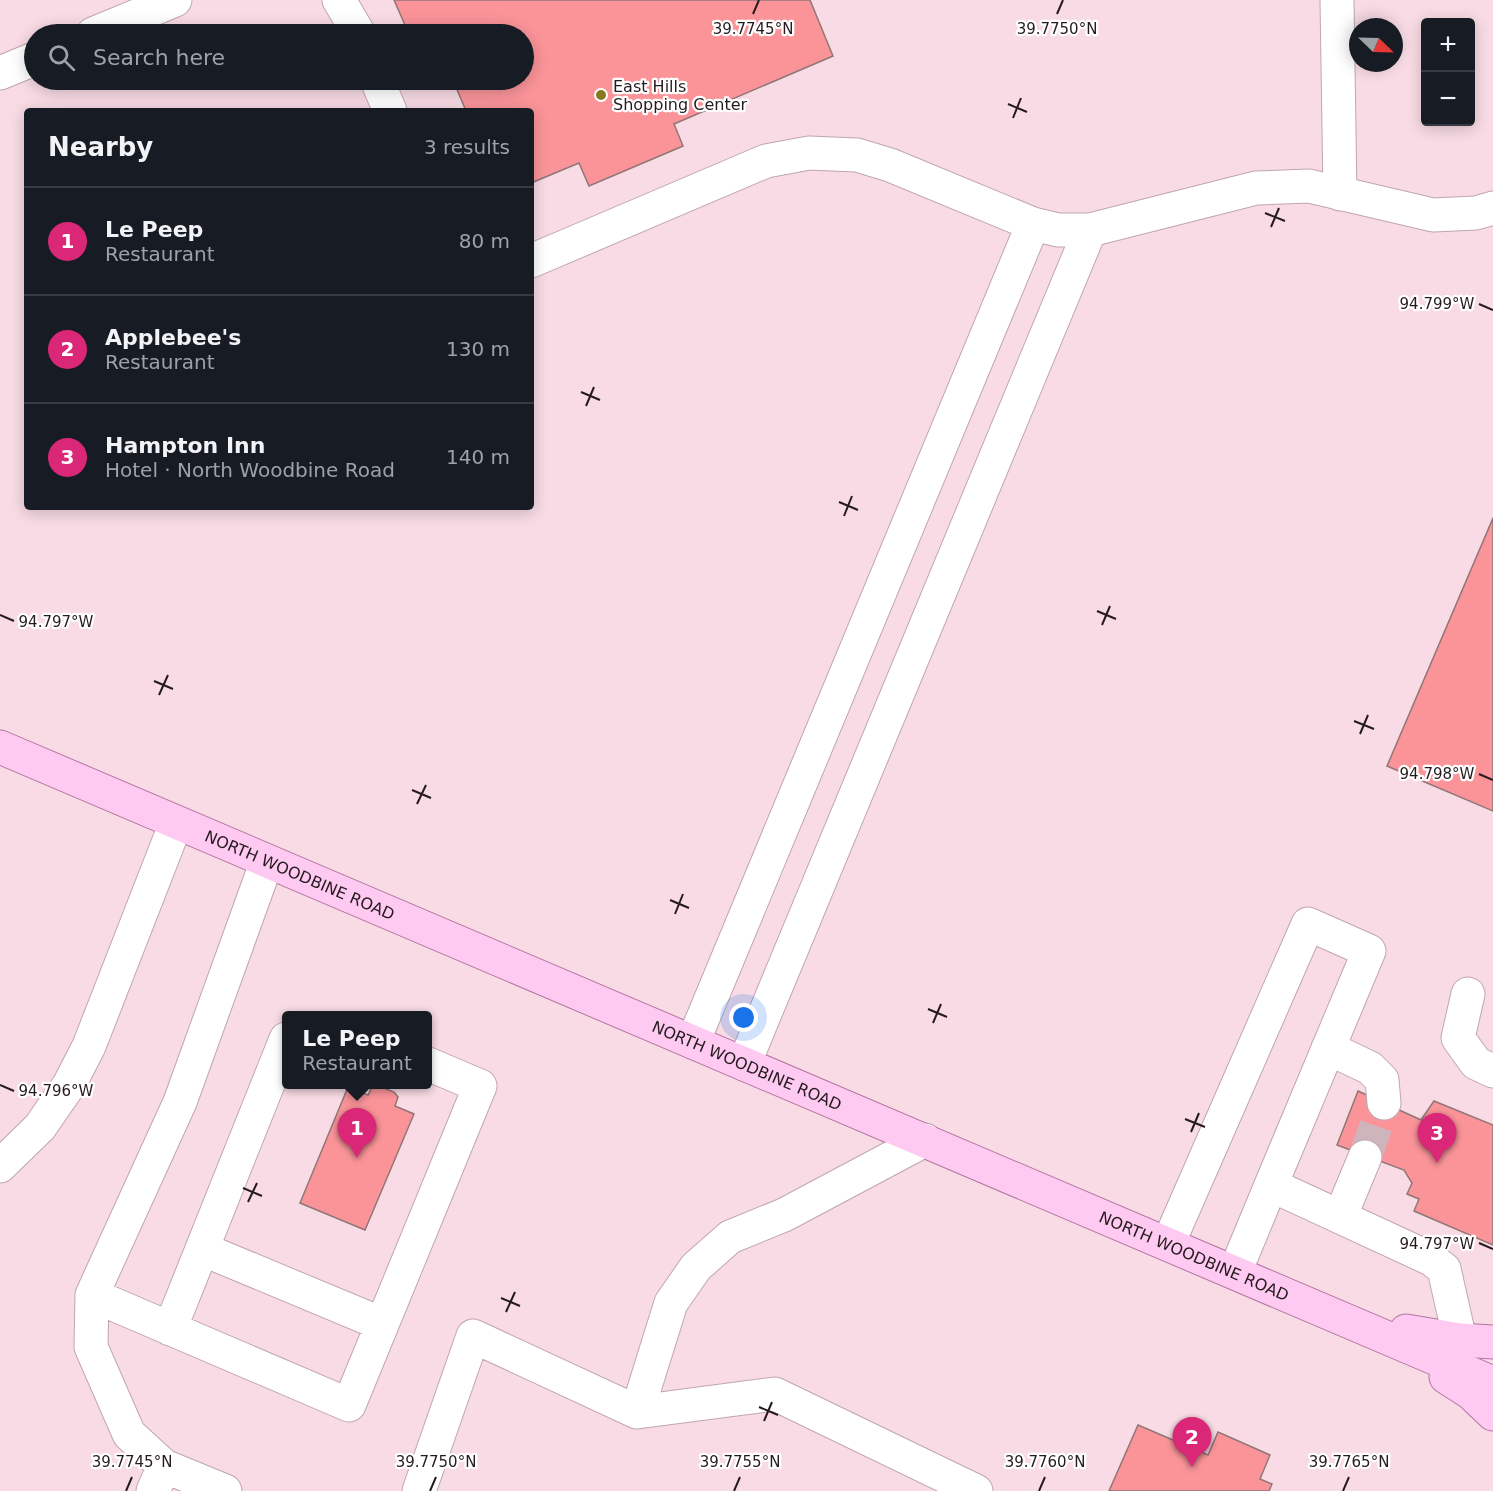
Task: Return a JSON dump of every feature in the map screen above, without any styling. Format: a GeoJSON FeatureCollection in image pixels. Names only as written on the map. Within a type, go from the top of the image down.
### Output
{"type":"FeatureCollection","features":[{"type":"Feature","properties":{"kind":"main road","name":"NORTH WOODBINE ROAD"},"geometry":{"type":"LineString","coordinates":[[0,747],[1357,1323],[1493,1383]]}},
{"type":"Feature","properties":{"kind":"main road"},"geometry":{"type":"LineString","coordinates":[[1357,1323],[1460,1340],[1493,1342]]}},
{"type":"Feature","properties":{"kind":"main road"},"geometry":{"type":"LineString","coordinates":[[1357,1323],[1471,1393],[1493,1414]]}},
{"type":"Feature","properties":{"kind":"lane"},"geometry":{"type":"LineString","coordinates":[[117,24],[175,0]]}},
{"type":"Feature","properties":{"kind":"lane"},"geometry":{"type":"LineString","coordinates":[[339,0],[353,24]]}},
{"type":"Feature","properties":{"kind":"lane"},"geometry":{"type":"LineString","coordinates":[[1337,0],[1340,194]]}},
{"type":"Feature","properties":{"kind":"lane"},"geometry":{"type":"LineString","coordinates":[[0,74],[24,63]]}},
{"type":"Feature","properties":{"kind":"lane"},"geometry":{"type":"LineString","coordinates":[[381,90],[389,108]]}},
{"type":"Feature","properties":{"kind":"lane"},"geometry":{"type":"LineString","coordinates":[[534,260],[766,161],[809,153],[857,155],[890,165],[1033,224],[1058,230],[1090,230],[1256,188],[1309,186],[1433,215],[1476,213],[1493,208]]}},
{"type":"Feature","properties":{"kind":"lane"},"geometry":{"type":"LineString","coordinates":[[693,1042],[1033,224]]}},
{"type":"Feature","properties":{"kind":"lane"},"geometry":{"type":"LineString","coordinates":[[744,1064],[1090,230]]}},
{"type":"Feature","properties":{"kind":"lane"},"geometry":{"type":"LineString","coordinates":[[0,1166],[40,1127],[69,1085],[89,1047],[176,823]]}},
{"type":"Feature","properties":{"kind":"lane"},"geometry":{"type":"LineString","coordinates":[[225,1491],[158,1479],[129,1434],[91,1347],[93,1295],[180,1102],[267,861]]}},
{"type":"Feature","properties":{"kind":"lane"},"geometry":{"type":"LineString","coordinates":[[1168,1244],[1308,924],[1369,951],[1235,1272]]}},
{"type":"Feature","properties":{"kind":"lane"},"geometry":{"type":"LineString","coordinates":[[1468,994],[1458,1038],[1476,1063],[1493,1071]]}},
{"type":"Feature","properties":{"kind":"lane"},"geometry":{"type":"LineString","coordinates":[[1328,1048],[1370,1068],[1382,1080],[1384,1103]]}},
{"type":"Feature","properties":{"kind":"lane"},"geometry":{"type":"LineString","coordinates":[[170,1329],[282,1049]]}},
{"type":"Feature","properties":{"kind":"lane"},"geometry":{"type":"LineString","coordinates":[[93,1295],[348,1405],[480,1086],[432,1066]]}},
{"type":"Feature","properties":{"kind":"lane"},"geometry":{"type":"LineString","coordinates":[[637,1412],[671,1303],[696,1267],[730,1237],[784,1215],[925,1140]]}},
{"type":"Feature","properties":{"kind":"lane"},"geometry":{"type":"LineString","coordinates":[[1340,1217],[1365,1157]]}},
{"type":"Feature","properties":{"kind":"lane"},"geometry":{"type":"LineString","coordinates":[[1271,1185],[1431,1259],[1444,1269],[1460,1340]]}},
{"type":"Feature","properties":{"kind":"lane"},"geometry":{"type":"LineString","coordinates":[[202,1249],[382,1324]]}},
{"type":"Feature","properties":{"kind":"lane"},"geometry":{"type":"LineString","coordinates":[[419,1491],[473,1336],[637,1412],[775,1394],[976,1491]]}},
{"type":"Feature","properties":{"kind":"building","name":"East Hills Shopping Center"},"geometry":{"type":"Polygon","coordinates":[[[394,0],[810,0],[833,56],[674,124],[683,146],[589,186],[579,163],[534,182],[534,108],[465,108],[457,90],[534,90],[534,24],[405,24],[394,0]]]}},
{"type":"Feature","properties":{"kind":"building"},"geometry":{"type":"Polygon","coordinates":[[[1493,518],[1493,811],[1387,766],[1493,518]]]}},
{"type":"Feature","properties":{"kind":"building"},"geometry":{"type":"Polygon","coordinates":[[[347,1089],[368,1095],[371,1089],[386,1089],[394,1092],[398,1097],[395,1106],[414,1114],[365,1230],[300,1203],[347,1089]]]}},
{"type":"Feature","properties":{"kind":"building"},"geometry":{"type":"Polygon","coordinates":[[[1358,1091],[1421,1120],[1434,1101],[1493,1125],[1493,1245],[1414,1211],[1419,1199],[1407,1194],[1412,1183],[1404,1170],[1337,1145],[1358,1091]]]}},
{"type":"Feature","properties":{"kind":"building"},"geometry":{"type":"Polygon","coordinates":[[[1138,1425],[1208,1455],[1218,1432],[1270,1455],[1260,1479],[1272,1484],[1269,1491],[1109,1491],[1138,1425]]]}},
{"type":"Feature","properties":{"kind":"tunnel"},"geometry":{"type":"LineString","coordinates":[[1365,1157],[1384,1103]]}},
{"type":"Feature","properties":{"kind":"place","name":"East Hills Shopping Center"},"geometry":{"type":"Point","coordinates":[601,95]}},
{"type":"Feature","properties":{"kind":"place","name":"Le Peep"},"geometry":{"type":"Point","coordinates":[357,1158]}},
{"type":"Feature","properties":{"kind":"place","name":"Hampton Inn"},"geometry":{"type":"Point","coordinates":[1437,1163]}},
{"type":"Feature","properties":{"kind":"place","name":"Applebee's"},"geometry":{"type":"Point","coordinates":[1192,1467]}}]}
